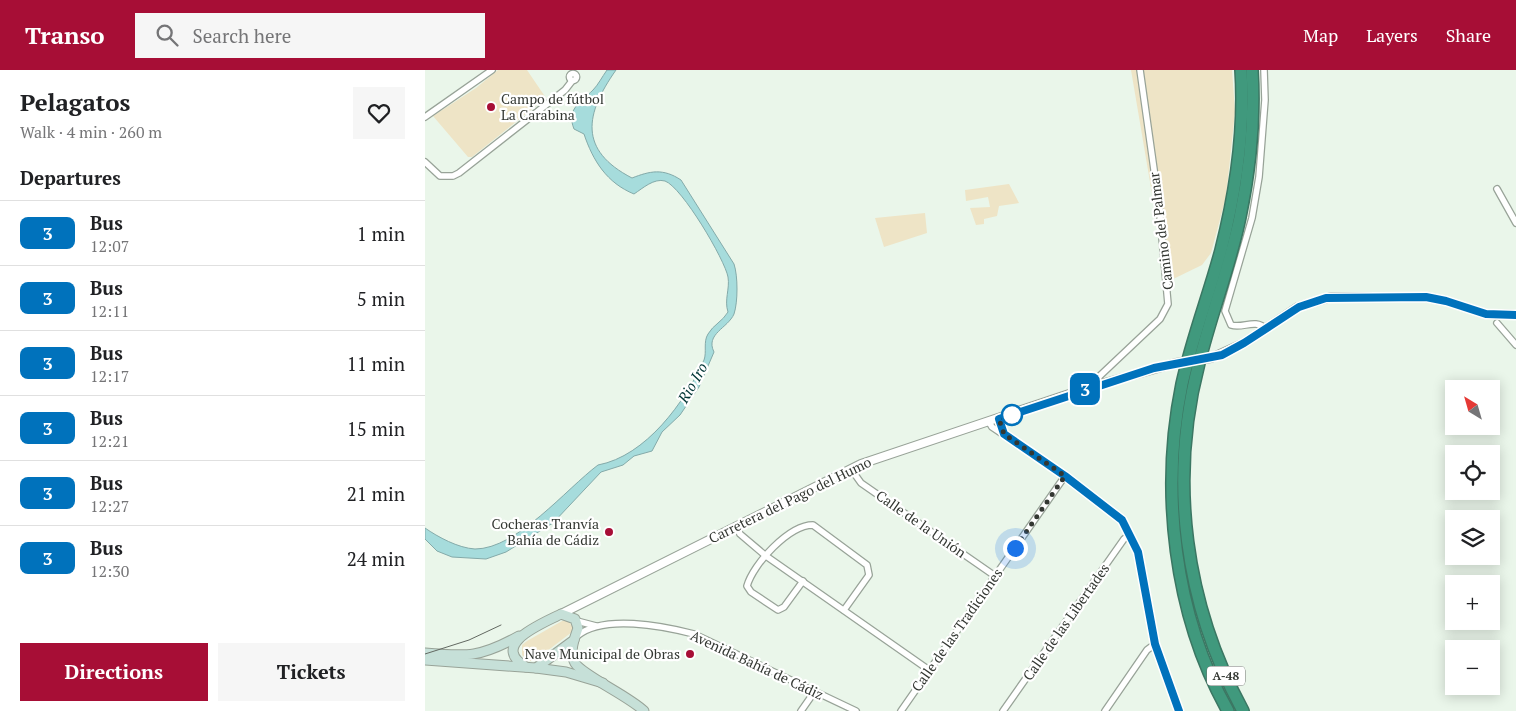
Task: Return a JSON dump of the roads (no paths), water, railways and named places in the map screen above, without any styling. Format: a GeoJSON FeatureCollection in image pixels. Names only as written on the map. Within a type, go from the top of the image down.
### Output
{"type":"FeatureCollection","features":[{"type":"Feature","properties":{"kind":"highway","name":"A-48"},"geometry":{"type":"LineString","coordinates":[[1228,711],[1206,662],[1190,614],[1178,555],[1172,481],[1175,430],[1182,384],[1221,251],[1233,197],[1240,140],[1241,70]]}},
{"type":"Feature","properties":{"kind":"highway","name":"A-48"},"geometry":{"type":"LineString","coordinates":[[1243,711],[1211,641],[1196,590],[1186,533],[1183,476],[1193,386],[1233,245],[1247,178],[1251,138],[1252,70]]}},
{"type":"Feature","properties":{"kind":"main road"},"geometry":{"type":"LineString","coordinates":[[425,653],[467,656],[481,654],[561,614],[576,620],[572,654],[575,664],[582,671],[627,697],[644,711]]}},
{"type":"Feature","properties":{"kind":"main road"},"geometry":{"type":"LineString","coordinates":[[521,635],[516,642],[515,654],[520,662],[531,667]]}},
{"type":"Feature","properties":{"kind":"main road"},"geometry":{"type":"LineString","coordinates":[[531,667],[575,638]]}},
{"type":"Feature","properties":{"kind":"main road"},"geometry":{"type":"LineString","coordinates":[[425,660],[531,667],[566,672],[603,683]]}},
{"type":"Feature","properties":{"kind":"street"},"geometry":{"type":"LineString","coordinates":[[425,117],[492,70]]}},
{"type":"Feature","properties":{"kind":"street"},"geometry":{"type":"LineString","coordinates":[[425,162],[440,176],[453,176],[459,173],[565,90],[572,76],[563,70]]}},
{"type":"Feature","properties":{"kind":"street","name":"Camino del Palmar"},"geometry":{"type":"LineString","coordinates":[[1087,388],[1160,319],[1168,304],[1159,205],[1139,70]]}},
{"type":"Feature","properties":{"kind":"street"},"geometry":{"type":"LineString","coordinates":[[1264,70],[1265,110],[1259,177],[1252,218],[1225,311],[1231,325],[1238,327],[1254,323],[1265,328],[1299,307],[1331,297],[1426,297],[1446,301],[1486,314],[1516,315]]}},
{"type":"Feature","properties":{"kind":"street"},"geometry":{"type":"LineString","coordinates":[[1497,189],[1516,223]]}},
{"type":"Feature","properties":{"kind":"street"},"geometry":{"type":"LineString","coordinates":[[1497,323],[1516,345]]}},
{"type":"Feature","properties":{"kind":"street","name":"Carretera del Pago del Humo"},"geometry":{"type":"LineString","coordinates":[[561,614],[851,469],[1000,422],[1087,388],[1176,362],[1211,358],[1231,350],[1265,328]]}},
{"type":"Feature","properties":{"kind":"street"},"geometry":{"type":"LineString","coordinates":[[1000,422],[1004,434]]}},
{"type":"Feature","properties":{"kind":"street"},"geometry":{"type":"LineString","coordinates":[[991,425],[1113,511],[1130,534],[1138,552],[1155,644],[1179,711]]}},
{"type":"Feature","properties":{"kind":"street","name":"Calle de la Unión"},"geometry":{"type":"LineString","coordinates":[[851,469],[861,483],[995,576]]}},
{"type":"Feature","properties":{"kind":"street","name":"Calle de las Tradiciones"},"geometry":{"type":"LineString","coordinates":[[901,711],[1065,476]]}},
{"type":"Feature","properties":{"kind":"street"},"geometry":{"type":"LineString","coordinates":[[736,526],[740,534],[766,556],[929,670]]}},
{"type":"Feature","properties":{"kind":"street"},"geometry":{"type":"LineString","coordinates":[[803,581],[781,610],[778,610],[749,590],[747,583],[781,538],[807,526],[816,526],[867,565],[869,570],[844,610]]}},
{"type":"Feature","properties":{"kind":"street","name":"Calle de las Libertades"},"geometry":{"type":"LineString","coordinates":[[1003,711],[1124,539],[1130,534]]}},
{"type":"Feature","properties":{"kind":"street"},"geometry":{"type":"LineString","coordinates":[[576,620],[576,611],[583,603]]}},
{"type":"Feature","properties":{"kind":"street","name":"Avenida Bahía de Cádiz"},"geometry":{"type":"LineString","coordinates":[[576,620],[596,626],[655,626],[694,634],[855,711]]}},
{"type":"Feature","properties":{"kind":"street","name":"Avenida Bahía de Cádiz"},"geometry":{"type":"LineString","coordinates":[[575,638],[596,626]]}},
{"type":"Feature","properties":{"kind":"street"},"geometry":{"type":"LineString","coordinates":[[1105,711],[1147,650],[1155,644]]}},
{"type":"Feature","properties":{"kind":"street"},"geometry":{"type":"LineString","coordinates":[[801,711],[815,691]]}},
{"type":"Feature","properties":{"kind":"water","name":"Rio Iro"},"geometry":{"type":"Polygon","coordinates":[[[607,70],[616,70],[598,102],[593,116],[592,130],[595,143],[602,156],[632,178],[662,172],[681,180],[734,264],[737,289],[734,314],[712,340],[714,352],[699,387],[680,415],[662,432],[652,451],[634,456],[623,465],[601,472],[553,523],[506,552],[486,559],[452,557],[437,551],[425,539],[425,528],[462,547],[475,549],[491,546],[524,529],[598,465],[616,460],[648,439],[662,425],[686,393],[704,360],[708,334],[728,312],[728,277],[725,268],[702,225],[682,196],[672,186],[661,180],[649,184],[634,194],[624,189],[602,170],[584,134],[574,129],[572,122],[573,111],[595,88],[607,70]]]}},
{"type":"Feature","properties":{"kind":"tram line"},"geometry":{"type":"LineString","coordinates":[[425,654],[469,640],[501,625]]}},
{"type":"Feature","properties":{"kind":"place","name":"Campo de fútbol La Carabina"},"geometry":{"type":"Point","coordinates":[491,107]}},
{"type":"Feature","properties":{"kind":"place","name":"Cocheras Tranvía Bahía de Cádiz"},"geometry":{"type":"Point","coordinates":[609,532]}},
{"type":"Feature","properties":{"kind":"place","name":"Nave Municipal de Obras"},"geometry":{"type":"Point","coordinates":[690,654]}}]}
